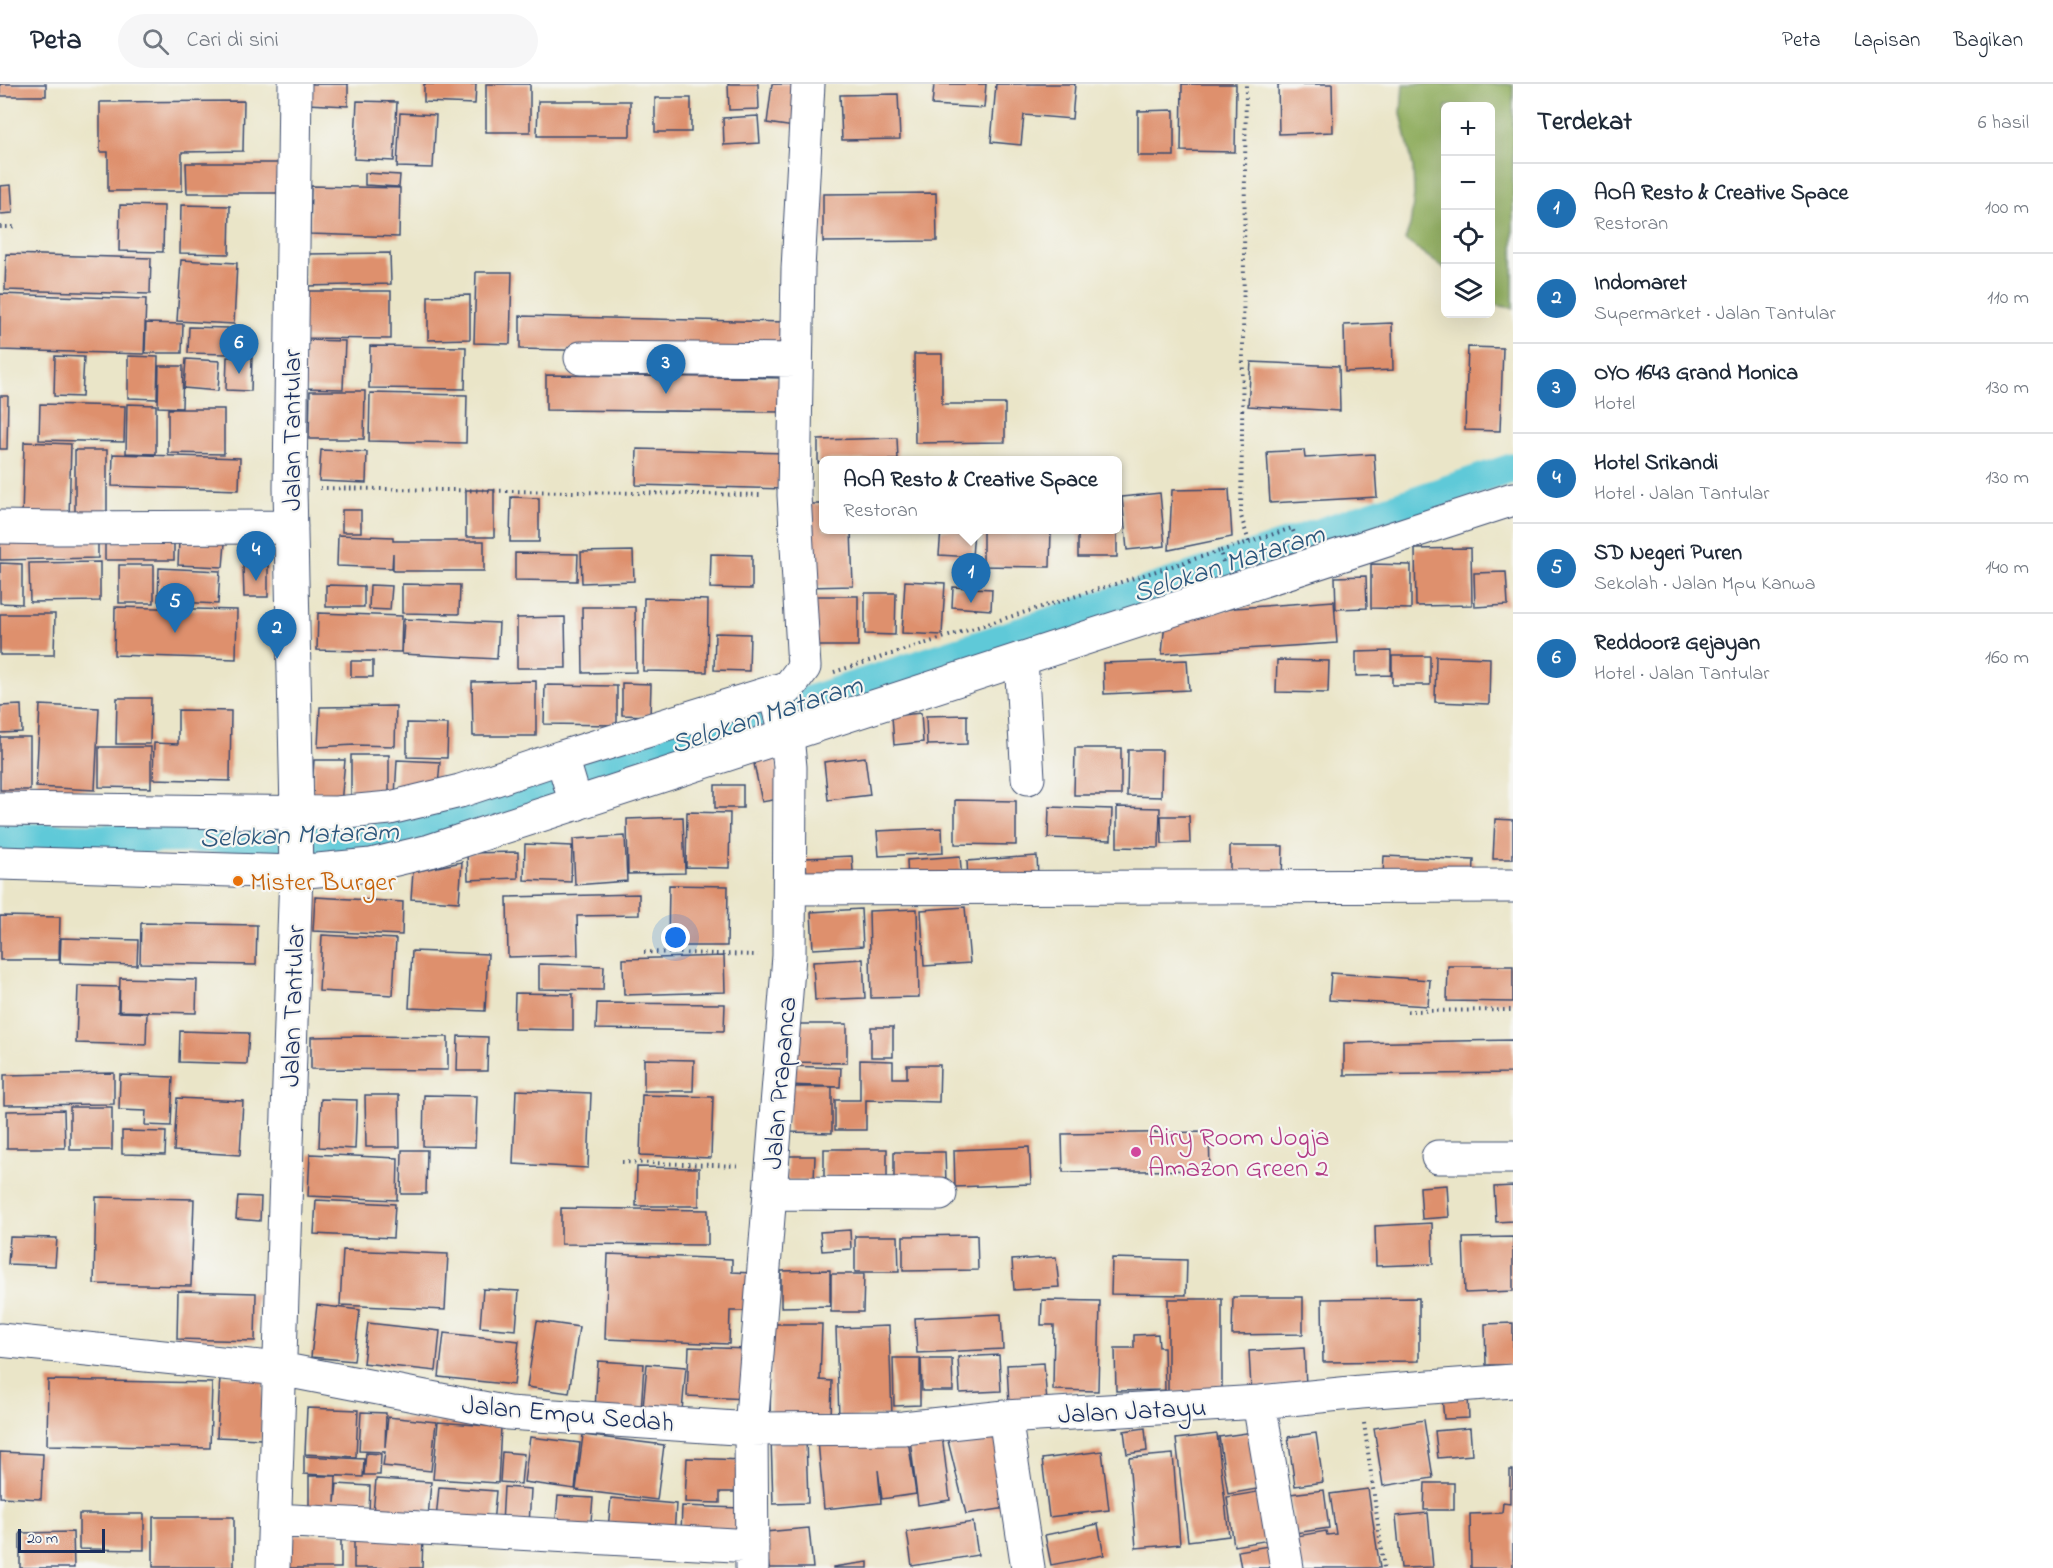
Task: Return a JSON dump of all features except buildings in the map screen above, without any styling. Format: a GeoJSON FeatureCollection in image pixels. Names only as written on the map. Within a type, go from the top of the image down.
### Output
{"type":"FeatureCollection","features":[{"type":"Feature","properties":{"kind":"street","name":"Jalan Tantular"},"geometry":{"type":"LineString","coordinates":[[273,1568],[296,865],[290,488],[295,84]]}},
{"type":"Feature","properties":{"kind":"street"},"geometry":{"type":"LineString","coordinates":[[0,809],[296,818],[390,808],[460,791],[569,781],[782,707],[804,667],[794,495],[798,268],[808,84]]}},
{"type":"Feature","properties":{"kind":"street"},"geometry":{"type":"LineString","coordinates":[[581,358],[796,360]]}},
{"type":"Feature","properties":{"kind":"street"},"geometry":{"type":"LineString","coordinates":[[0,862],[371,866],[430,852],[569,781],[782,707],[1021,659],[1513,499]]}},
{"type":"Feature","properties":{"kind":"street"},"geometry":{"type":"LineString","coordinates":[[0,527],[291,527]]}},
{"type":"Feature","properties":{"kind":"street"},"geometry":{"type":"LineString","coordinates":[[1021,659],[1028,778]]}},
{"type":"Feature","properties":{"kind":"street","name":"Jalan Prapanca"},"geometry":{"type":"LineString","coordinates":[[752,1557],[751,1429],[789,956],[790,766],[782,707]]}},
{"type":"Feature","properties":{"kind":"street"},"geometry":{"type":"LineString","coordinates":[[790,888],[1513,886]]}},
{"type":"Feature","properties":{"kind":"street"},"geometry":{"type":"LineString","coordinates":[[1438,1157],[1513,1157]]}},
{"type":"Feature","properties":{"kind":"street"},"geometry":{"type":"LineString","coordinates":[[771,1180],[940,1194]]}},
{"type":"Feature","properties":{"kind":"street","name":"Jalan Empu Sedah"},"geometry":{"type":"LineString","coordinates":[[0,1340],[280,1369],[508,1413],[751,1429]]}},
{"type":"Feature","properties":{"kind":"street","name":"Jalan Jatayu"},"geometry":{"type":"LineString","coordinates":[[751,1429],[903,1428],[1005,1417],[1259,1402],[1513,1381]]}},
{"type":"Feature","properties":{"kind":"street"},"geometry":{"type":"LineString","coordinates":[[1259,1402],[1287,1568]]}},
{"type":"Feature","properties":{"kind":"street"},"geometry":{"type":"LineString","coordinates":[[1005,1417],[1028,1568]]}},
{"type":"Feature","properties":{"kind":"street"},"geometry":{"type":"LineString","coordinates":[[275,1520],[752,1557]]}},
{"type":"Feature","properties":{"kind":"path"},"geometry":{"type":"LineString","coordinates":[[1246,84],[1241,516],[1249,542]]}},
{"type":"Feature","properties":{"kind":"path"},"geometry":{"type":"LineString","coordinates":[[0,227],[14,227]]}},
{"type":"Feature","properties":{"kind":"path"},"geometry":{"type":"LineString","coordinates":[[290,488],[794,495]]}},
{"type":"Feature","properties":{"kind":"path"},"geometry":{"type":"LineString","coordinates":[[782,707],[1221,554],[1249,542],[1292,528],[1294,533]]}},
{"type":"Feature","properties":{"kind":"path"},"geometry":{"type":"LineString","coordinates":[[644,952],[789,956]]}},
{"type":"Feature","properties":{"kind":"path"},"geometry":{"type":"LineString","coordinates":[[1407,1011],[1513,1010]]}},
{"type":"Feature","properties":{"kind":"path"},"geometry":{"type":"LineString","coordinates":[[622,1162],[771,1180]]}},
{"type":"Feature","properties":{"kind":"path"},"geometry":{"type":"LineString","coordinates":[[1361,1392],[1384,1568]]}},
{"type":"Feature","properties":{"kind":"green space"},"geometry":{"type":"Polygon","coordinates":[[[1403,84],[1513,84],[1513,308],[1495,305],[1495,102],[1441,102],[1441,266],[1405,240],[1410,226],[1414,195],[1413,167],[1401,113],[1403,84]]]}},
{"type":"Feature","properties":{"kind":"waterway","name":"Selokan Mataram"},"geometry":{"type":"LineString","coordinates":[[0,838],[327,839],[392,836],[1174,582],[1513,468]]}},
{"type":"Feature","properties":{"kind":"place","name":"Reddoorz Gejayan"},"geometry":{"type":"Point","coordinates":[239,374]}},
{"type":"Feature","properties":{"kind":"place","name":"OYO 1643 Grand Monica"},"geometry":{"type":"Point","coordinates":[666,394]}},
{"type":"Feature","properties":{"kind":"place","name":"Hotel Srikandi"},"geometry":{"type":"Point","coordinates":[256,581]}},
{"type":"Feature","properties":{"kind":"place","name":"AOA Resto & Creative Space"},"geometry":{"type":"Point","coordinates":[971,603]}},
{"type":"Feature","properties":{"kind":"place","name":"SD Negeri Puren"},"geometry":{"type":"Point","coordinates":[175,633]}},
{"type":"Feature","properties":{"kind":"place","name":"Indomaret"},"geometry":{"type":"Point","coordinates":[277,659]}},
{"type":"Feature","properties":{"kind":"place","name":"Mister Burger"},"geometry":{"type":"Point","coordinates":[238,881]}},
{"type":"Feature","properties":{"kind":"place","name":"Airy Room Jogja Amazon Green 2"},"geometry":{"type":"Point","coordinates":[1136,1152]}}]}
